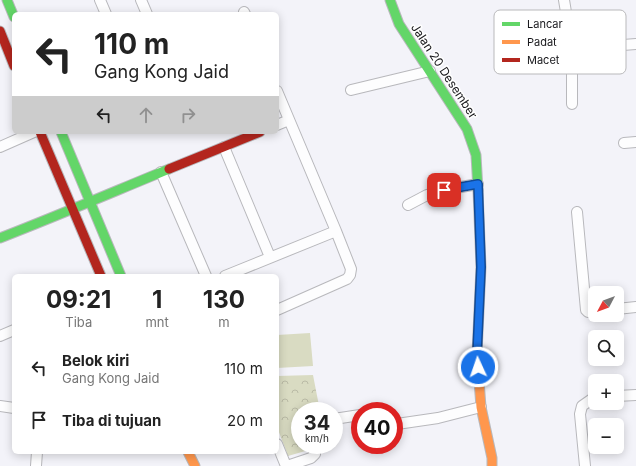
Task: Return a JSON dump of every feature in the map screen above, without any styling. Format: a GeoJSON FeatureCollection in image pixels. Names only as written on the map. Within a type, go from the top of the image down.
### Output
{"type":"FeatureCollection","features":[{"type":"Feature","properties":{"kind":"street"},"geometry":{"type":"LineString","coordinates":[[7,0],[12,12]]}},
{"type":"Feature","properties":{"kind":"street"},"geometry":{"type":"LineString","coordinates":[[100,0],[105,12]]}},
{"type":"Feature","properties":{"kind":"street"},"geometry":{"type":"LineString","coordinates":[[141,0],[146,12]]}},
{"type":"Feature","properties":{"kind":"street","name":"Jalan 20 Desember"},"geometry":{"type":"LineString","coordinates":[[390,0],[399,24],[467,129],[476,155],[481,267],[477,354],[482,407],[492,458],[492,466]]}},
{"type":"Feature","properties":{"kind":"street"},"geometry":{"type":"LineString","coordinates":[[564,0],[566,10]]}},
{"type":"Feature","properties":{"kind":"street"},"geometry":{"type":"LineString","coordinates":[[0,31],[12,61]]}},
{"type":"Feature","properties":{"kind":"street"},"geometry":{"type":"LineString","coordinates":[[626,45],[636,44]]}},
{"type":"Feature","properties":{"kind":"street"},"geometry":{"type":"LineString","coordinates":[[351,90],[430,70]]}},
{"type":"Feature","properties":{"kind":"street"},"geometry":{"type":"LineString","coordinates":[[572,74],[572,104]]}},
{"type":"Feature","properties":{"kind":"street"},"geometry":{"type":"LineString","coordinates":[[279,96],[351,269],[350,275],[347,279],[279,309]]}},
{"type":"Feature","properties":{"kind":"street"},"geometry":{"type":"LineString","coordinates":[[279,124],[289,120]]}},
{"type":"Feature","properties":{"kind":"street"},"geometry":{"type":"LineString","coordinates":[[0,146],[29,134]]}},
{"type":"Feature","properties":{"kind":"street"},"geometry":{"type":"LineString","coordinates":[[41,134],[100,274]]}},
{"type":"Feature","properties":{"kind":"street"},"geometry":{"type":"LineString","coordinates":[[62,134],[120,274]]}},
{"type":"Feature","properties":{"kind":"street"},"geometry":{"type":"LineString","coordinates":[[0,238],[255,134]]}},
{"type":"Feature","properties":{"kind":"street"},"geometry":{"type":"LineString","coordinates":[[624,143],[636,142]]}},
{"type":"Feature","properties":{"kind":"street"},"geometry":{"type":"LineString","coordinates":[[224,147],[270,257]]}},
{"type":"Feature","properties":{"kind":"street"},"geometry":{"type":"LineString","coordinates":[[161,172],[205,274]]}},
{"type":"Feature","properties":{"kind":"street"},"geometry":{"type":"LineString","coordinates":[[408,205],[427,195],[444,190],[478,184]]}},
{"type":"Feature","properties":{"kind":"street"},"geometry":{"type":"LineString","coordinates":[[577,212],[586,310],[588,312]]}},
{"type":"Feature","properties":{"kind":"street"},"geometry":{"type":"LineString","coordinates":[[230,274],[336,231]]}},
{"type":"Feature","properties":{"kind":"street"},"geometry":{"type":"LineString","coordinates":[[624,308],[636,307]]}},
{"type":"Feature","properties":{"kind":"street"},"geometry":{"type":"LineString","coordinates":[[0,336],[12,331]]}},
{"type":"Feature","properties":{"kind":"street"},"geometry":{"type":"LineString","coordinates":[[624,396],[636,395]]}},
{"type":"Feature","properties":{"kind":"street"},"geometry":{"type":"LineString","coordinates":[[585,466],[580,414],[582,406],[588,402]]}},
{"type":"Feature","properties":{"kind":"street"},"geometry":{"type":"LineString","coordinates":[[0,406],[12,408]]}},
{"type":"Feature","properties":{"kind":"street"},"geometry":{"type":"LineString","coordinates":[[403,423],[438,418],[482,407]]}},
{"type":"Feature","properties":{"kind":"street"},"geometry":{"type":"LineString","coordinates":[[279,448],[287,466],[311,458],[315,454]]}},
{"type":"Feature","properties":{"kind":"street"},"geometry":{"type":"LineString","coordinates":[[36,466],[37,454]]}},
{"type":"Feature","properties":{"kind":"street"},"geometry":{"type":"LineString","coordinates":[[189,454],[195,466]]}},
{"type":"Feature","properties":{"kind":"green space"},"geometry":{"type":"Polygon","coordinates":[[[310,333],[313,366],[279,368],[279,335],[310,333]]]}},
{"type":"Feature","properties":{"kind":"green space"},"geometry":{"type":"Polygon","coordinates":[[[313,375],[318,402],[291,402],[291,454],[295,454],[288,456],[279,432],[279,376],[313,375]]]}},
{"type":"Feature","properties":{"kind":"traffic: fast"},"geometry":{"type":"LineString","coordinates":[[7,0],[12,12]]}},
{"type":"Feature","properties":{"kind":"traffic: fast"},"geometry":{"type":"LineString","coordinates":[[390,0],[399,24],[467,129],[476,155],[478,190]]}},
{"type":"Feature","properties":{"kind":"traffic: fast"},"geometry":{"type":"LineString","coordinates":[[62,134],[120,274]]}},
{"type":"Feature","properties":{"kind":"traffic: fast"},"geometry":{"type":"LineString","coordinates":[[0,238],[169,169]]}},
{"type":"Feature","properties":{"kind":"traffic: slow"},"geometry":{"type":"LineString","coordinates":[[478,190],[481,267],[477,354],[481,407],[492,458],[492,466]]}},
{"type":"Feature","properties":{"kind":"traffic: slow"},"geometry":{"type":"LineString","coordinates":[[189,454],[195,466]]}},
{"type":"Feature","properties":{"kind":"traffic: jam"},"geometry":{"type":"LineString","coordinates":[[0,31],[12,61]]}},
{"type":"Feature","properties":{"kind":"traffic: jam"},"geometry":{"type":"LineString","coordinates":[[41,134],[100,274]]}},
{"type":"Feature","properties":{"kind":"traffic: jam"},"geometry":{"type":"LineString","coordinates":[[169,169],[255,134]]}},
{"type":"Feature","properties":{"kind":"route"},"geometry":{"type":"LineString","coordinates":[[444,190],[478,184],[481,267],[477,354],[478,367]]}}]}
